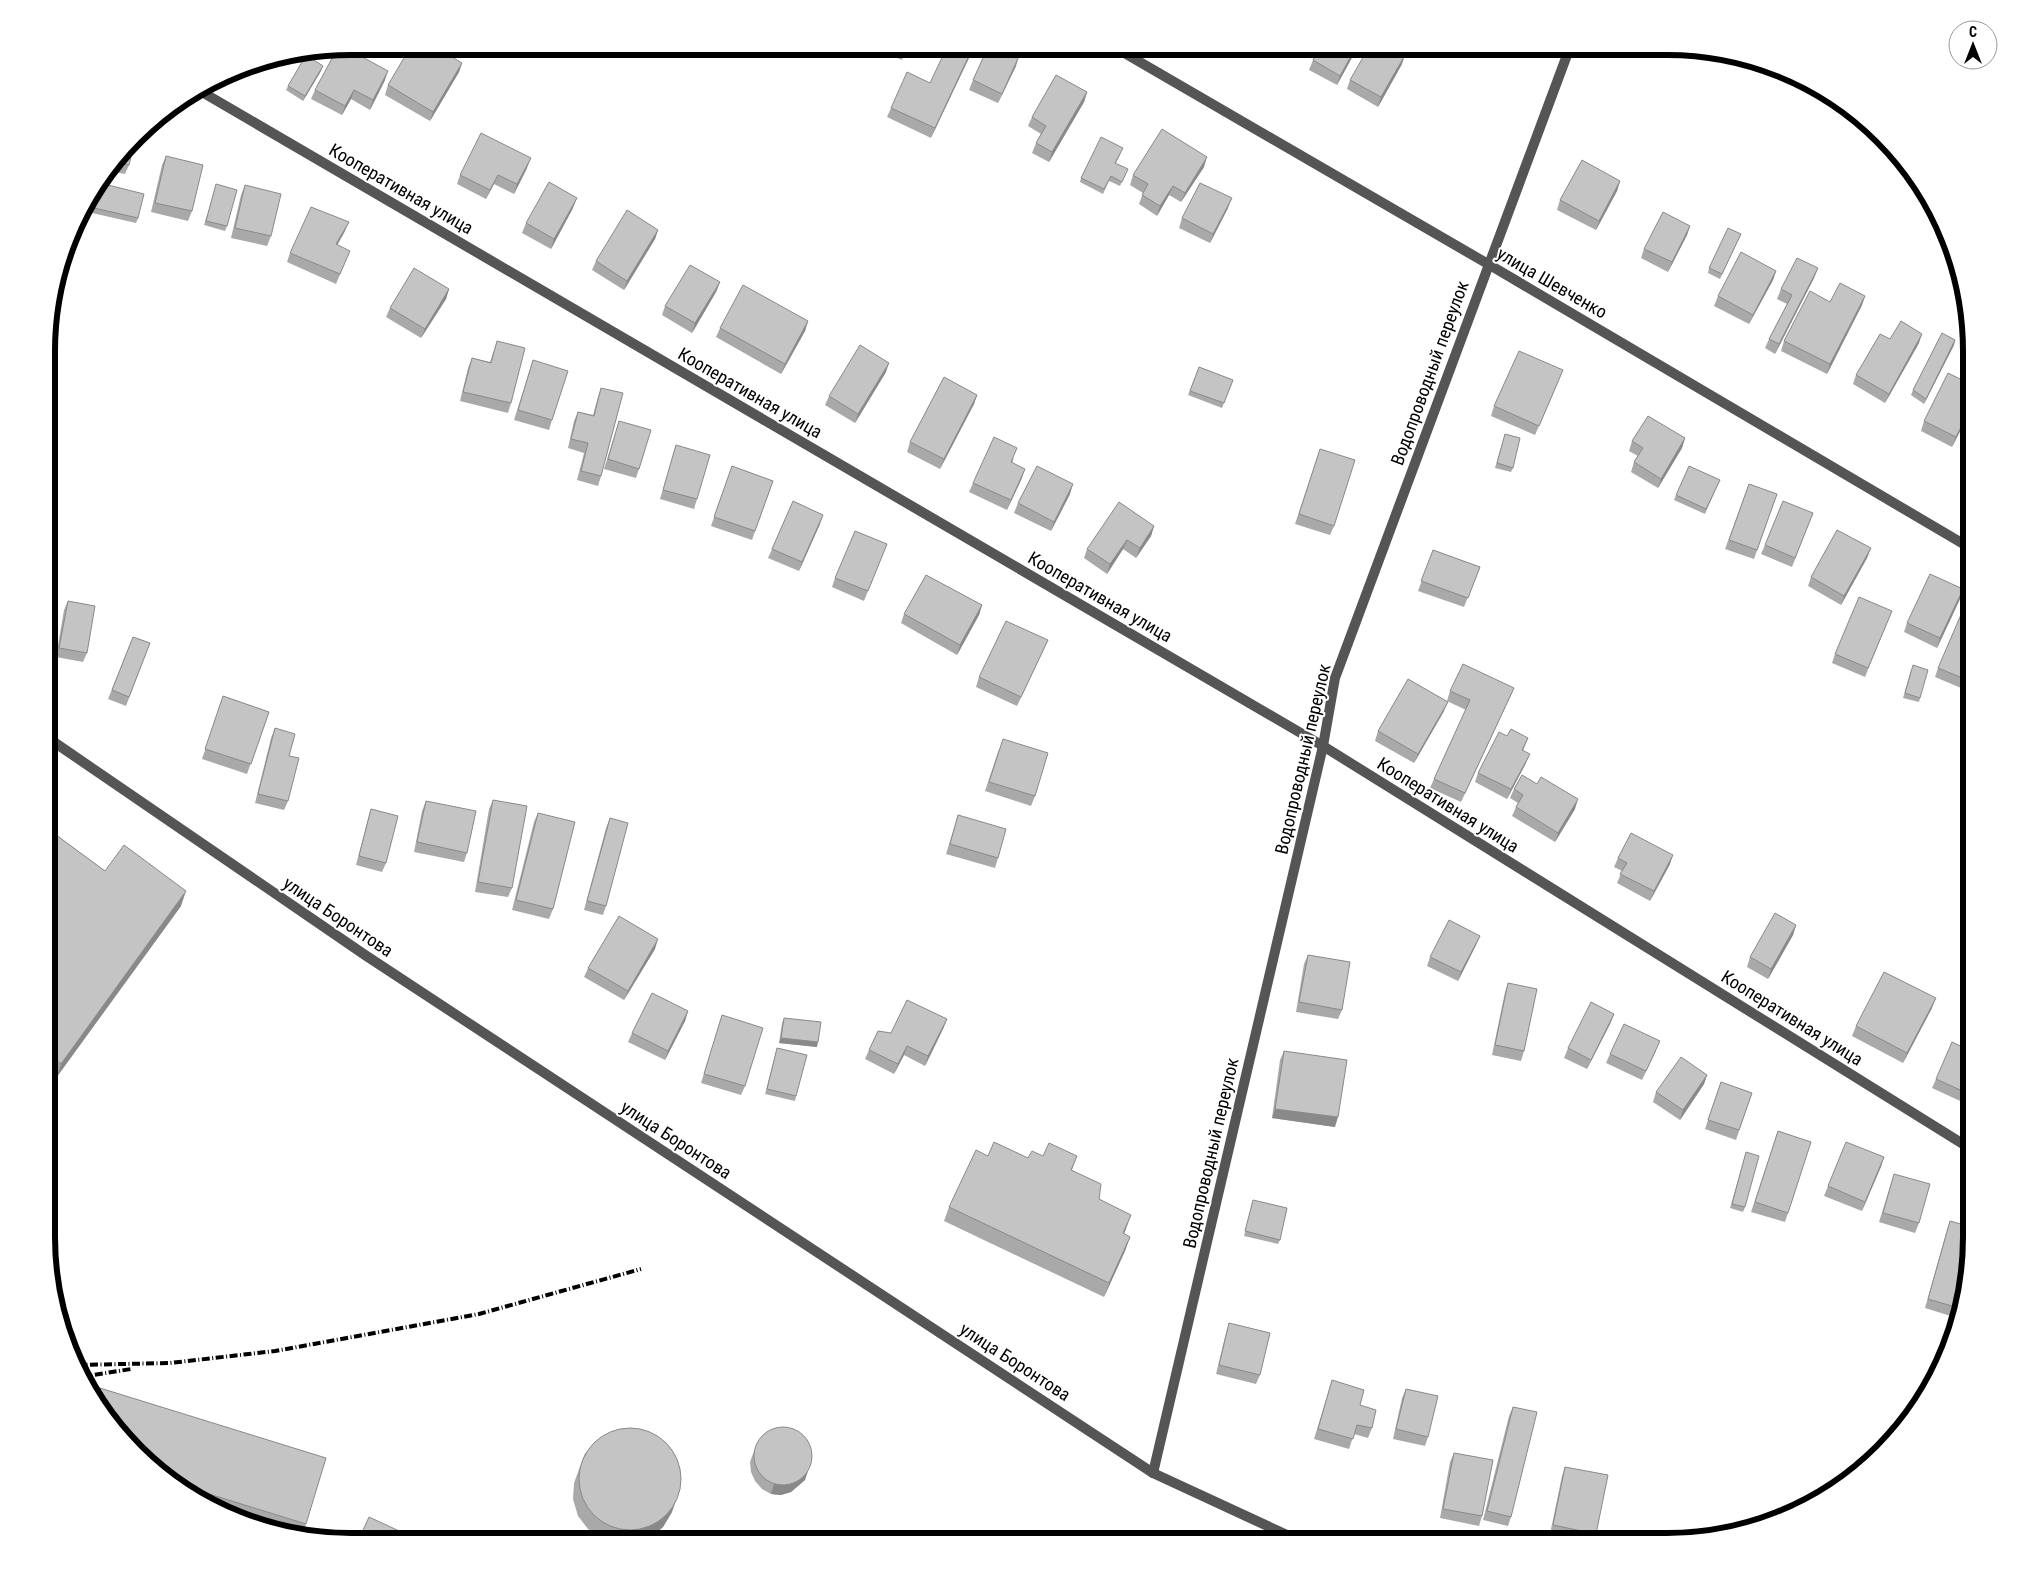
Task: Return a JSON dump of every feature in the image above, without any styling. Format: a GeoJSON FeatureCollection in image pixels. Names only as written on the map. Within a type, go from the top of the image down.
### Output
{"type":"FeatureCollection","features":[{"type":"Feature","properties":{"kind":"street","name":"улица Шевченко"},"geometry":{"type":"LineString","coordinates":[[1128,55],[1488,264],[1963,544]]}},
{"type":"Feature","properties":{"kind":"street","name":"Водопроводный переулок"},"geometry":{"type":"LineString","coordinates":[[1153,1473],[1323,746],[1335,678],[1567,55]]}},
{"type":"Feature","properties":{"kind":"street","name":"Кооперативная улица"},"geometry":{"type":"LineString","coordinates":[[205,94],[1323,746],[1963,1144]]}},
{"type":"Feature","properties":{"kind":"street","name":"улица Боронтова"},"geometry":{"type":"LineString","coordinates":[[55,743],[374,960],[1153,1473],[1283,1533]]}},
{"type":"Feature","properties":{"kind":"building"},"geometry":{"type":"Polygon","coordinates":[[[359,55],[388,71],[373,100],[354,90],[345,106],[315,90],[333,56],[359,55]]]}},
{"type":"Feature","properties":{"kind":"building"},"geometry":{"type":"Polygon","coordinates":[[[406,55],[449,55],[462,63],[433,112],[388,85],[406,55]]]}},
{"type":"Feature","properties":{"kind":"building"},"geometry":{"type":"Polygon","coordinates":[[[943,55],[969,55],[935,128],[891,108],[907,72],[930,83],[943,55]]]}},
{"type":"Feature","properties":{"kind":"building"},"geometry":{"type":"Polygon","coordinates":[[[984,55],[1019,56],[1002,94],[973,80],[984,55]]]}},
{"type":"Feature","properties":{"kind":"building"},"geometry":{"type":"Polygon","coordinates":[[[1316,55],[1352,55],[1340,76],[1313,60],[1316,55]]]}},
{"type":"Feature","properties":{"kind":"building"},"geometry":{"type":"Polygon","coordinates":[[[1364,55],[1405,55],[1381,97],[1350,80],[1364,55]]]}},
{"type":"Feature","properties":{"kind":"building"},"geometry":{"type":"Polygon","coordinates":[[[311,58],[323,66],[305,96],[288,86],[303,59],[311,58]]]}},
{"type":"Feature","properties":{"kind":"building"},"geometry":{"type":"Polygon","coordinates":[[[1056,75],[1087,92],[1052,152],[1036,143],[1046,126],[1032,117],[1056,75]]]}},
{"type":"Feature","properties":{"kind":"building"},"geometry":{"type":"Polygon","coordinates":[[[1162,129],[1207,157],[1185,193],[1173,186],[1160,206],[1142,195],[1148,184],[1133,175],[1162,129]]]}},
{"type":"Feature","properties":{"kind":"building"},"geometry":{"type":"Polygon","coordinates":[[[481,133],[531,158],[517,184],[498,175],[490,190],[460,175],[481,133]]]}},
{"type":"Feature","properties":{"kind":"building"},"geometry":{"type":"Polygon","coordinates":[[[1101,137],[1123,148],[1115,163],[1128,169],[1122,182],[1111,176],[1104,189],[1081,178],[1101,137]]]}},
{"type":"Feature","properties":{"kind":"building"},"geometry":{"type":"Polygon","coordinates":[[[132,152],[129,165],[122,163],[132,152]]]}},
{"type":"Feature","properties":{"kind":"building"},"geometry":{"type":"Polygon","coordinates":[[[166,156],[203,165],[192,211],[155,203],[166,156]]]}},
{"type":"Feature","properties":{"kind":"building"},"geometry":{"type":"Polygon","coordinates":[[[1582,160],[1620,181],[1599,221],[1560,200],[1582,160]]]}},
{"type":"Feature","properties":{"kind":"building"},"geometry":{"type":"Polygon","coordinates":[[[549,182],[577,198],[554,239],[526,223],[549,182]]]}},
{"type":"Feature","properties":{"kind":"building"},"geometry":{"type":"Polygon","coordinates":[[[1200,183],[1232,198],[1213,234],[1182,218],[1200,183]]]}},
{"type":"Feature","properties":{"kind":"building"},"geometry":{"type":"Polygon","coordinates":[[[216,184],[237,190],[227,226],[206,221],[216,184]]]}},
{"type":"Feature","properties":{"kind":"building"},"geometry":{"type":"Polygon","coordinates":[[[106,185],[144,194],[138,218],[94,208],[106,185]]]}},
{"type":"Feature","properties":{"kind":"building"},"geometry":{"type":"Polygon","coordinates":[[[245,185],[281,194],[271,236],[235,228],[245,185]]]}},
{"type":"Feature","properties":{"kind":"building"},"geometry":{"type":"Polygon","coordinates":[[[311,207],[349,222],[336,244],[350,251],[340,274],[290,253],[311,207]]]}},
{"type":"Feature","properties":{"kind":"building"},"geometry":{"type":"Polygon","coordinates":[[[627,210],[658,230],[627,281],[596,261],[627,210]]]}},
{"type":"Feature","properties":{"kind":"building"},"geometry":{"type":"Polygon","coordinates":[[[1663,212],[1690,226],[1672,262],[1644,249],[1663,212]]]}},
{"type":"Feature","properties":{"kind":"building"},"geometry":{"type":"Polygon","coordinates":[[[1728,228],[1741,234],[1722,274],[1709,268],[1728,228]]]}},
{"type":"Feature","properties":{"kind":"building"},"geometry":{"type":"Polygon","coordinates":[[[1741,252],[1776,271],[1753,315],[1718,296],[1741,252]]]}},
{"type":"Feature","properties":{"kind":"building"},"geometry":{"type":"Polygon","coordinates":[[[1797,258],[1818,268],[1779,344],[1769,339],[1792,295],[1781,289],[1797,258]]]}},
{"type":"Feature","properties":{"kind":"building"},"geometry":{"type":"Polygon","coordinates":[[[690,265],[720,282],[695,323],[665,306],[690,265]]]}},
{"type":"Feature","properties":{"kind":"building"},"geometry":{"type":"Polygon","coordinates":[[[414,268],[449,289],[425,329],[390,308],[414,268]]]}},
{"type":"Feature","properties":{"kind":"building"},"geometry":{"type":"Polygon","coordinates":[[[1840,283],[1865,296],[1830,364],[1784,341],[1810,291],[1830,302],[1840,283]]]}},
{"type":"Feature","properties":{"kind":"building"},"geometry":{"type":"Polygon","coordinates":[[[743,285],[808,321],[785,364],[720,328],[743,285]]]}},
{"type":"Feature","properties":{"kind":"building"},"geometry":{"type":"Polygon","coordinates":[[[1901,321],[1922,334],[1889,394],[1856,375],[1880,334],[1890,339],[1901,321]]]}},
{"type":"Feature","properties":{"kind":"building"},"geometry":{"type":"Polygon","coordinates":[[[1942,333],[1955,340],[1926,399],[1913,390],[1942,333]]]}},
{"type":"Feature","properties":{"kind":"building"},"geometry":{"type":"Polygon","coordinates":[[[497,341],[525,348],[511,403],[463,392],[472,358],[491,363],[497,341]]]}},
{"type":"Feature","properties":{"kind":"building"},"geometry":{"type":"Polygon","coordinates":[[[860,345],[889,363],[858,414],[829,396],[860,345]]]}},
{"type":"Feature","properties":{"kind":"building"},"geometry":{"type":"Polygon","coordinates":[[[1519,351],[1563,370],[1539,426],[1494,406],[1519,351]]]}},
{"type":"Feature","properties":{"kind":"building"},"geometry":{"type":"Polygon","coordinates":[[[533,360],[568,371],[552,420],[518,410],[533,360]]]}},
{"type":"Feature","properties":{"kind":"building"},"geometry":{"type":"Polygon","coordinates":[[[1199,367],[1233,380],[1224,403],[1190,391],[1199,367]]]}},
{"type":"Feature","properties":{"kind":"building"},"geometry":{"type":"Polygon","coordinates":[[[1948,373],[1963,380],[1963,423],[1956,437],[1924,421],[1948,373]]]}},
{"type":"Feature","properties":{"kind":"building"},"geometry":{"type":"Polygon","coordinates":[[[944,377],[977,395],[944,459],[910,442],[944,377]]]}},
{"type":"Feature","properties":{"kind":"building"},"geometry":{"type":"Polygon","coordinates":[[[601,388],[623,393],[601,476],[581,471],[588,443],[571,439],[578,412],[594,416],[601,388]]]}},
{"type":"Feature","properties":{"kind":"building"},"geometry":{"type":"Polygon","coordinates":[[[1648,416],[1685,438],[1661,479],[1634,462],[1643,448],[1632,441],[1648,416]]]}},
{"type":"Feature","properties":{"kind":"building"},"geometry":{"type":"Polygon","coordinates":[[[619,421],[651,430],[639,469],[608,459],[619,421]]]}},
{"type":"Feature","properties":{"kind":"building"},"geometry":{"type":"Polygon","coordinates":[[[1505,434],[1520,438],[1513,468],[1497,463],[1505,434]]]}},
{"type":"Feature","properties":{"kind":"building"},"geometry":{"type":"Polygon","coordinates":[[[994,437],[1017,448],[1011,462],[1025,469],[1011,500],[973,483],[994,437]]]}},
{"type":"Feature","properties":{"kind":"building"},"geometry":{"type":"Polygon","coordinates":[[[676,445],[710,455],[697,499],[663,490],[676,445]]]}},
{"type":"Feature","properties":{"kind":"building"},"geometry":{"type":"Polygon","coordinates":[[[1320,449],[1355,460],[1334,526],[1299,514],[1320,449]]]}},
{"type":"Feature","properties":{"kind":"building"},"geometry":{"type":"Polygon","coordinates":[[[732,466],[773,481],[755,531],[714,517],[732,466]]]}},
{"type":"Feature","properties":{"kind":"building"},"geometry":{"type":"Polygon","coordinates":[[[1037,466],[1073,484],[1054,522],[1018,503],[1037,466]]]}},
{"type":"Feature","properties":{"kind":"building"},"geometry":{"type":"Polygon","coordinates":[[[1689,466],[1720,480],[1706,509],[1676,495],[1689,466]]]}},
{"type":"Feature","properties":{"kind":"building"},"geometry":{"type":"Polygon","coordinates":[[[1749,484],[1777,494],[1757,550],[1729,540],[1749,484]]]}},
{"type":"Feature","properties":{"kind":"building"},"geometry":{"type":"Polygon","coordinates":[[[793,501],[823,515],[802,562],[772,549],[793,501]]]}},
{"type":"Feature","properties":{"kind":"building"},"geometry":{"type":"Polygon","coordinates":[[[1783,501],[1813,513],[1795,558],[1765,545],[1783,501]]]}},
{"type":"Feature","properties":{"kind":"building"},"geometry":{"type":"Polygon","coordinates":[[[1119,502],[1154,526],[1140,548],[1127,540],[1110,564],[1087,549],[1119,502]]]}},
{"type":"Feature","properties":{"kind":"building"},"geometry":{"type":"Polygon","coordinates":[[[1837,530],[1871,548],[1844,596],[1811,577],[1837,530]]]}},
{"type":"Feature","properties":{"kind":"building"},"geometry":{"type":"Polygon","coordinates":[[[855,531],[887,544],[868,591],[835,578],[855,531]]]}},
{"type":"Feature","properties":{"kind":"building"},"geometry":{"type":"Polygon","coordinates":[[[1433,550],[1480,567],[1468,598],[1421,581],[1433,550]]]}},
{"type":"Feature","properties":{"kind":"building"},"geometry":{"type":"Polygon","coordinates":[[[1930,574],[1963,589],[1940,638],[1907,623],[1930,574]]]}},
{"type":"Feature","properties":{"kind":"building"},"geometry":{"type":"Polygon","coordinates":[[[926,575],[982,605],[960,645],[904,614],[926,575]]]}},
{"type":"Feature","properties":{"kind":"building"},"geometry":{"type":"Polygon","coordinates":[[[1859,597],[1892,611],[1868,668],[1835,654],[1859,597]]]}},
{"type":"Feature","properties":{"kind":"building"},"geometry":{"type":"Polygon","coordinates":[[[68,601],[95,606],[87,653],[59,648],[68,601]]]}},
{"type":"Feature","properties":{"kind":"building"},"geometry":{"type":"Polygon","coordinates":[[[1963,610],[1963,678],[1938,668],[1963,610]]]}},
{"type":"Feature","properties":{"kind":"building"},"geometry":{"type":"Polygon","coordinates":[[[1006,621],[1048,640],[1021,697],[979,677],[1006,621]]]}},
{"type":"Feature","properties":{"kind":"building"},"geometry":{"type":"Polygon","coordinates":[[[133,637],[150,643],[129,697],[112,690],[133,637]]]}},
{"type":"Feature","properties":{"kind":"building"},"geometry":{"type":"Polygon","coordinates":[[[1463,664],[1514,688],[1465,793],[1434,779],[1470,700],[1450,691],[1463,664]]]}},
{"type":"Feature","properties":{"kind":"building"},"geometry":{"type":"Polygon","coordinates":[[[1913,665],[1928,670],[1920,698],[1905,693],[1913,665]]]}},
{"type":"Feature","properties":{"kind":"building"},"geometry":{"type":"Polygon","coordinates":[[[1408,679],[1448,702],[1418,754],[1378,731],[1408,679]]]}},
{"type":"Feature","properties":{"kind":"building"},"geometry":{"type":"Polygon","coordinates":[[[223,696],[269,712],[251,764],[205,749],[223,696]]]}},
{"type":"Feature","properties":{"kind":"building"},"geometry":{"type":"Polygon","coordinates":[[[275,728],[295,734],[289,756],[299,758],[288,801],[258,794],[275,728]]]}},
{"type":"Feature","properties":{"kind":"building"},"geometry":{"type":"Polygon","coordinates":[[[1511,729],[1528,738],[1522,750],[1530,754],[1511,789],[1478,773],[1499,732],[1507,736],[1511,729]]]}},
{"type":"Feature","properties":{"kind":"building"},"geometry":{"type":"Polygon","coordinates":[[[1003,739],[1048,753],[1035,796],[989,782],[1003,739]]]}},
{"type":"Feature","properties":{"kind":"building"},"geometry":{"type":"Polygon","coordinates":[[[1522,775],[1537,784],[1541,777],[1578,799],[1558,833],[1516,807],[1523,795],[1514,789],[1522,775]]]}},
{"type":"Feature","properties":{"kind":"building"},"geometry":{"type":"Polygon","coordinates":[[[493,800],[527,806],[512,888],[478,882],[493,800]]]}},
{"type":"Feature","properties":{"kind":"building"},"geometry":{"type":"Polygon","coordinates":[[[426,801],[476,811],[467,853],[417,842],[426,801]]]}},
{"type":"Feature","properties":{"kind":"building"},"geometry":{"type":"Polygon","coordinates":[[[371,809],[398,816],[386,863],[359,856],[371,809]]]}},
{"type":"Feature","properties":{"kind":"building"},"geometry":{"type":"Polygon","coordinates":[[[538,813],[575,822],[553,909],[516,900],[538,813]]]}},
{"type":"Feature","properties":{"kind":"building"},"geometry":{"type":"Polygon","coordinates":[[[958,815],[1006,829],[998,858],[950,844],[958,815]]]}},
{"type":"Feature","properties":{"kind":"building"},"geometry":{"type":"Polygon","coordinates":[[[610,818],[628,823],[606,906],[587,901],[610,818]]]}},
{"type":"Feature","properties":{"kind":"building"},"geometry":{"type":"Polygon","coordinates":[[[1631,833],[1673,855],[1654,891],[1620,874],[1627,863],[1618,858],[1631,833]]]}},
{"type":"Feature","properties":{"kind":"building"},"geometry":{"type":"Polygon","coordinates":[[[55,834],[105,871],[124,845],[186,891],[61,1064],[55,1060],[55,834]]]}},
{"type":"Feature","properties":{"kind":"building"},"geometry":{"type":"Polygon","coordinates":[[[1775,913],[1796,925],[1771,969],[1750,957],[1775,913]]]}},
{"type":"Feature","properties":{"kind":"building"},"geometry":{"type":"Polygon","coordinates":[[[619,916],[658,939],[628,991],[588,968],[619,916]]]}},
{"type":"Feature","properties":{"kind":"building"},"geometry":{"type":"Polygon","coordinates":[[[1449,920],[1480,936],[1461,972],[1430,957],[1449,920]]]}},
{"type":"Feature","properties":{"kind":"building"},"geometry":{"type":"Polygon","coordinates":[[[1308,955],[1350,962],[1342,1010],[1299,1002],[1308,955]]]}},
{"type":"Feature","properties":{"kind":"building"},"geometry":{"type":"Polygon","coordinates":[[[1884,972],[1936,998],[1907,1053],[1856,1026],[1884,972]]]}},
{"type":"Feature","properties":{"kind":"building"},"geometry":{"type":"Polygon","coordinates":[[[1508,983],[1537,989],[1524,1051],[1495,1045],[1508,983]]]}},
{"type":"Feature","properties":{"kind":"building"},"geometry":{"type":"Polygon","coordinates":[[[652,993],[688,1011],[668,1051],[632,1033],[652,993]]]}},
{"type":"Feature","properties":{"kind":"building"},"geometry":{"type":"Polygon","coordinates":[[[907,1000],[947,1019],[928,1056],[907,1046],[898,1064],[869,1050],[878,1031],[891,1033],[907,1000]]]}},
{"type":"Feature","properties":{"kind":"building"},"geometry":{"type":"Polygon","coordinates":[[[1591,1002],[1614,1014],[1591,1060],[1568,1048],[1591,1002]]]}},
{"type":"Feature","properties":{"kind":"building"},"geometry":{"type":"Polygon","coordinates":[[[722,1015],[763,1028],[745,1086],[704,1074],[722,1015]]]}},
{"type":"Feature","properties":{"kind":"building"},"geometry":{"type":"Polygon","coordinates":[[[784,1018],[821,1022],[818,1042],[781,1038],[784,1018]]]}},
{"type":"Feature","properties":{"kind":"building"},"geometry":{"type":"Polygon","coordinates":[[[1624,1024],[1660,1041],[1646,1071],[1610,1054],[1624,1024]]]}},
{"type":"Feature","properties":{"kind":"building"},"geometry":{"type":"Polygon","coordinates":[[[1952,1042],[1963,1047],[1963,1091],[1936,1079],[1952,1042]]]}},
{"type":"Feature","properties":{"kind":"building"},"geometry":{"type":"Polygon","coordinates":[[[777,1048],[807,1055],[796,1096],[767,1089],[777,1048]]]}},
{"type":"Feature","properties":{"kind":"building"},"geometry":{"type":"Polygon","coordinates":[[[1284,1051],[1347,1060],[1338,1117],[1275,1109],[1284,1051]]]}},
{"type":"Feature","properties":{"kind":"building"},"geometry":{"type":"Polygon","coordinates":[[[1681,1057],[1707,1075],[1683,1110],[1656,1092],[1681,1057]]]}},
{"type":"Feature","properties":{"kind":"building"},"geometry":{"type":"Polygon","coordinates":[[[1721,1082],[1752,1093],[1739,1130],[1708,1120],[1721,1082]]]}},
{"type":"Feature","properties":{"kind":"building"},"geometry":{"type":"Polygon","coordinates":[[[1778,1131],[1811,1142],[1788,1213],[1755,1202],[1778,1131]]]}},
{"type":"Feature","properties":{"kind":"building"},"geometry":{"type":"Polygon","coordinates":[[[994,1142],[1028,1158],[1032,1151],[1043,1156],[1049,1143],[1077,1156],[1071,1170],[1101,1184],[1099,1199],[1131,1215],[1123,1233],[1130,1237],[1109,1283],[949,1207],[976,1150],[988,1156],[994,1142]]]}},
{"type":"Feature","properties":{"kind":"building"},"geometry":{"type":"Polygon","coordinates":[[[1846,1142],[1884,1157],[1865,1202],[1828,1186],[1846,1142]]]}},
{"type":"Feature","properties":{"kind":"building"},"geometry":{"type":"Polygon","coordinates":[[[1746,1152],[1759,1156],[1745,1207],[1732,1204],[1746,1152]]]}},
{"type":"Feature","properties":{"kind":"building"},"geometry":{"type":"Polygon","coordinates":[[[1894,1174],[1930,1184],[1919,1223],[1883,1213],[1894,1174]]]}},
{"type":"Feature","properties":{"kind":"building"},"geometry":{"type":"Polygon","coordinates":[[[1253,1200],[1287,1208],[1280,1240],[1245,1231],[1253,1200]]]}},
{"type":"Feature","properties":{"kind":"building"},"geometry":{"type":"Polygon","coordinates":[[[1950,1221],[1963,1225],[1962,1257],[1955,1307],[1928,1299],[1950,1221]]]}},
{"type":"Feature","properties":{"kind":"building"},"geometry":{"type":"Polygon","coordinates":[[[1229,1323],[1270,1333],[1260,1375],[1219,1365],[1229,1323]]]}},
{"type":"Feature","properties":{"kind":"building"},"geometry":{"type":"Polygon","coordinates":[[[1332,1380],[1364,1390],[1360,1405],[1376,1410],[1372,1428],[1357,1425],[1353,1439],[1318,1429],[1332,1380]]]}},
{"type":"Feature","properties":{"kind":"building"},"geometry":{"type":"Polygon","coordinates":[[[96,1387],[326,1458],[306,1524],[200,1491],[186,1483],[156,1460],[128,1432],[96,1387]]]}},
{"type":"Feature","properties":{"kind":"building"},"geometry":{"type":"Polygon","coordinates":[[[1406,1389],[1438,1396],[1428,1437],[1396,1429],[1406,1389]]]}},
{"type":"Feature","properties":{"kind":"building"},"geometry":{"type":"Polygon","coordinates":[[[1513,1407],[1537,1412],[1511,1517],[1487,1511],[1513,1407]]]}},
{"type":"Feature","properties":{"kind":"building"},"geometry":{"type":"Polygon","coordinates":[[[783,1427],[794,1429],[807,1440],[812,1456],[810,1467],[799,1480],[783,1485],[772,1483],[759,1472],[754,1456],[756,1445],[767,1432],[783,1427]]]}},
{"type":"Feature","properties":{"kind":"building"},"geometry":{"type":"Polygon","coordinates":[[[630,1428],[650,1432],[666,1443],[677,1459],[681,1479],[677,1499],[666,1515],[650,1526],[630,1530],[610,1526],[594,1515],[583,1499],[579,1479],[583,1459],[594,1443],[610,1432],[630,1428]]]}},
{"type":"Feature","properties":{"kind":"building"},"geometry":{"type":"Polygon","coordinates":[[[1454,1453],[1493,1460],[1482,1516],[1443,1509],[1454,1453]]]}},
{"type":"Feature","properties":{"kind":"building"},"geometry":{"type":"Polygon","coordinates":[[[1565,1467],[1608,1475],[1596,1533],[1553,1525],[1565,1467]]]}},
{"type":"Feature","properties":{"kind":"building"},"geometry":{"type":"Polygon","coordinates":[[[369,1517],[404,1533],[362,1533],[369,1517]]]}},
{"type":"Feature","properties":{"kind":"railway"},"geometry":{"type":"LineString","coordinates":[[84,1365],[170,1363],[275,1351],[479,1314],[641,1269]]}},
{"type":"Feature","properties":{"kind":"railway"},"geometry":{"type":"LineString","coordinates":[[89,1376],[131,1369]]}}]}
